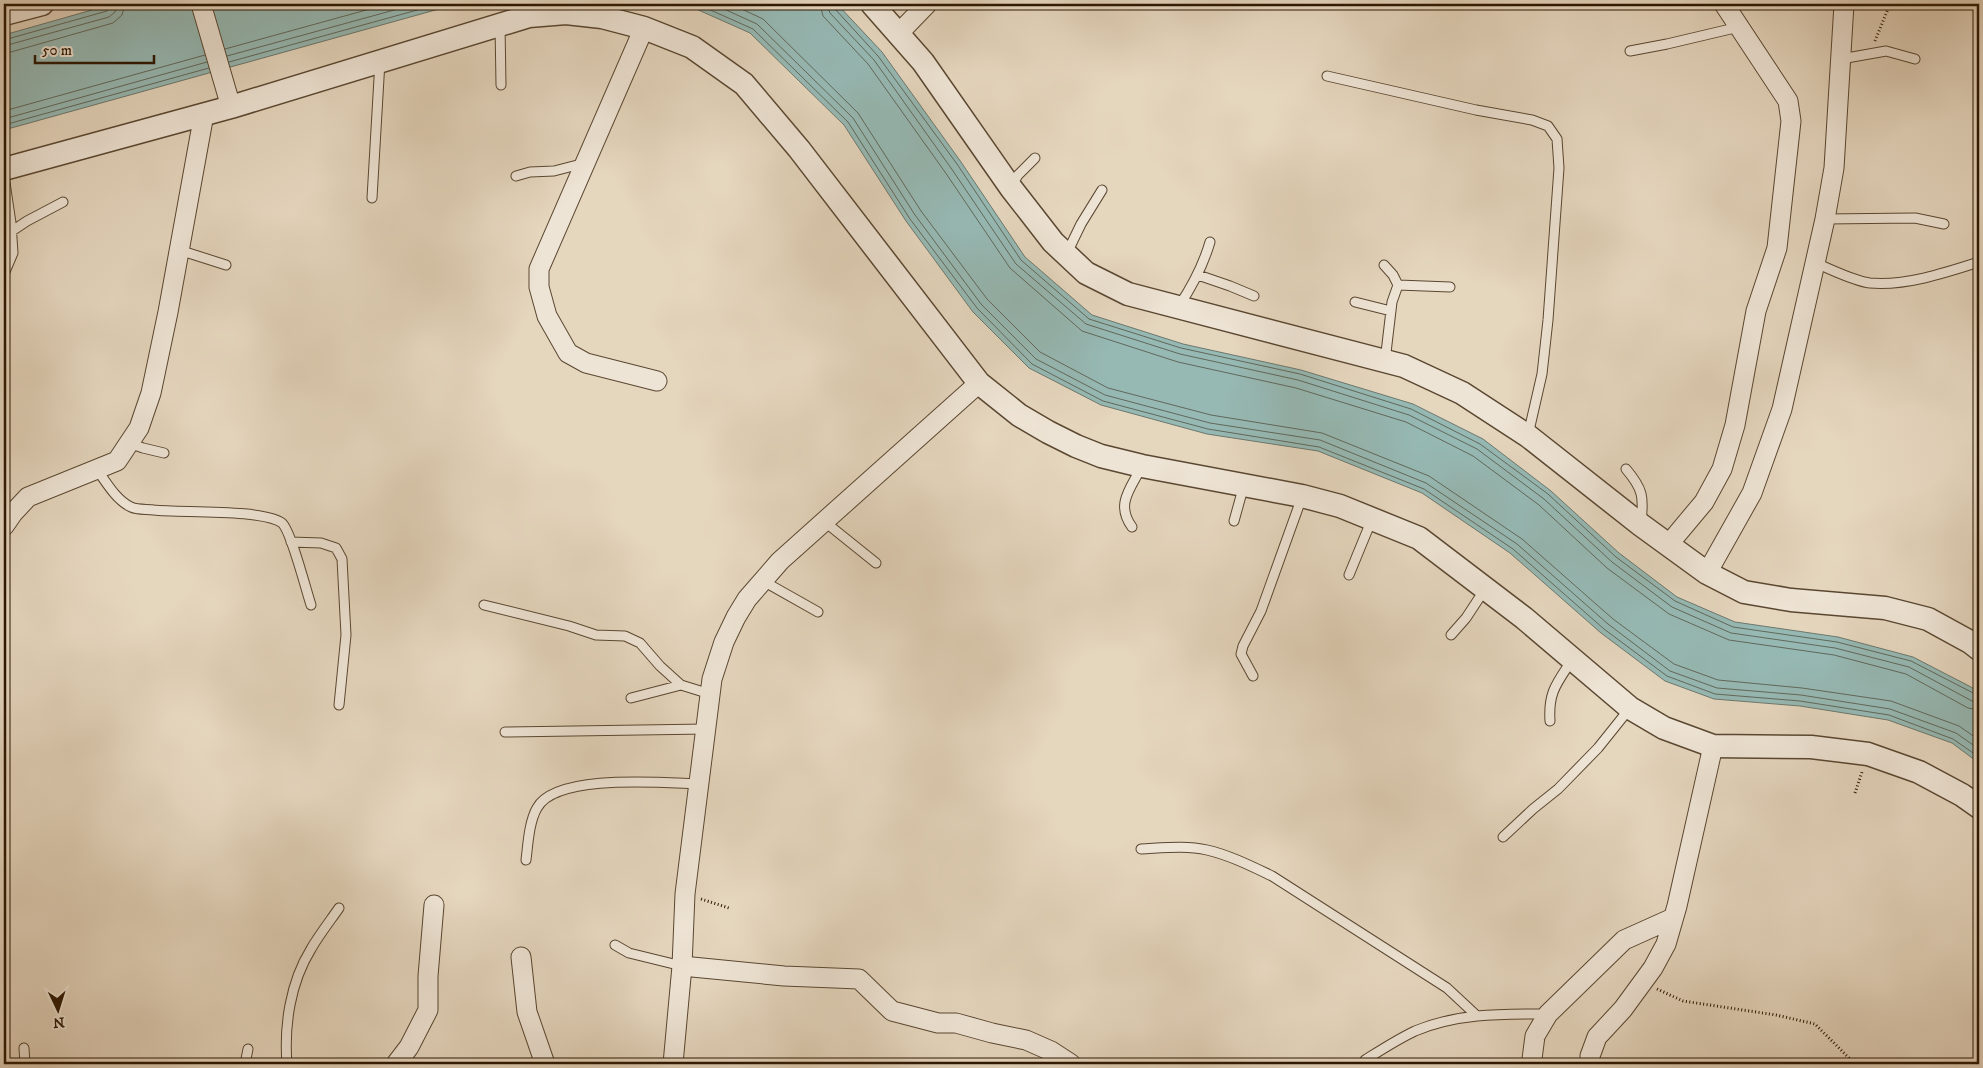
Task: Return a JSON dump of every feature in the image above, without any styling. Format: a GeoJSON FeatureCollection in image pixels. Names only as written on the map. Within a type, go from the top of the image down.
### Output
{"type":"FeatureCollection","features":[{"type":"Feature","properties":{"kind":"street"},"geometry":{"type":"LineString","coordinates":[[4,14],[42,4]]}},
{"type":"Feature","properties":{"kind":"street"},"geometry":{"type":"LineString","coordinates":[[201,4],[231,107]]}},
{"type":"Feature","properties":{"kind":"street"},"geometry":{"type":"LineString","coordinates":[[872,4],[923,62],[1011,188],[1053,242],[1086,273],[1128,294],[1404,366],[1462,393],[1528,436],[1641,525],[1706,573],[1744,592],[1792,600],[1885,608],[1928,619],[1979,649]]}},
{"type":"Feature","properties":{"kind":"street"},"geometry":{"type":"LineString","coordinates":[[899,33],[927,4]]}},
{"type":"Feature","properties":{"kind":"street"},"geometry":{"type":"LineString","coordinates":[[1668,545],[1704,502],[1722,469],[1735,425],[1756,310],[1777,248],[1791,121],[1788,101],[1724,4]]}},
{"type":"Feature","properties":{"kind":"street"},"geometry":{"type":"LineString","coordinates":[[1706,573],[1752,493],[1782,409],[1825,219],[1834,168],[1844,4]]}},
{"type":"Feature","properties":{"kind":"street"},"geometry":{"type":"LineString","coordinates":[[4,169],[231,107],[529,16],[566,13],[602,16],[644,28],[692,47],[744,84],[799,150],[979,383],[1019,415],[1055,436],[1101,456],[1142,466],[1302,496],[1340,506],[1419,538],[1524,618],[1630,708],[1664,728],[1713,746],[1811,747],[1868,754],[1919,772],[1962,795],[1979,807]]}},
{"type":"Feature","properties":{"kind":"street"},"geometry":{"type":"LineString","coordinates":[[644,28],[539,269],[539,287],[547,316],[568,353],[586,363],[657,380]]}},
{"type":"Feature","properties":{"kind":"street"},"geometry":{"type":"LineString","coordinates":[[4,526],[12,513],[28,497],[117,460],[139,428],[151,393],[168,312],[204,114]]}},
{"type":"Feature","properties":{"kind":"street"},"geometry":{"type":"LineString","coordinates":[[674,1064],[686,894],[699,784],[712,679],[724,642],[747,599],[780,561],[979,383]]}},
{"type":"Feature","properties":{"kind":"street"},"geometry":{"type":"LineString","coordinates":[[1590,1064],[1590,1056],[1598,1037],[1623,1009],[1643,982],[1666,944],[1674,918],[1713,746]]}},
{"type":"Feature","properties":{"kind":"street"},"geometry":{"type":"LineString","coordinates":[[396,1064],[409,1047],[428,1010],[428,976],[434,905]]}},
{"type":"Feature","properties":{"kind":"street"},"geometry":{"type":"LineString","coordinates":[[1533,1064],[1535,1036],[1548,1014],[1624,940],[1674,918]]}},
{"type":"Feature","properties":{"kind":"street"},"geometry":{"type":"LineString","coordinates":[[521,957],[527,1012],[545,1064]]}},
{"type":"Feature","properties":{"kind":"street"},"geometry":{"type":"LineString","coordinates":[[682,966],[784,976],[859,979],[892,1011],[938,1023],[956,1023],[992,1034],[1026,1040],[1071,1064]]}},
{"type":"Feature","properties":{"kind":"lane"},"geometry":{"type":"LineString","coordinates":[[500,25],[501,85]]}},
{"type":"Feature","properties":{"kind":"lane"},"geometry":{"type":"LineString","coordinates":[[1630,51],[1739,26]]}},
{"type":"Feature","properties":{"kind":"lane"},"geometry":{"type":"LineString","coordinates":[[1841,59],[1886,51],[1915,58]]}},
{"type":"Feature","properties":{"kind":"lane"},"geometry":{"type":"LineString","coordinates":[[372,198],[380,61]]}},
{"type":"Feature","properties":{"kind":"lane"},"geometry":{"type":"LineString","coordinates":[[1327,76],[1476,110],[1532,120],[1548,126],[1557,140],[1559,168],[1548,320],[1542,374],[1528,436]]}},
{"type":"Feature","properties":{"kind":"lane"},"geometry":{"type":"LineString","coordinates":[[1011,188],[1018,175],[1035,158]]}},
{"type":"Feature","properties":{"kind":"lane"},"geometry":{"type":"LineString","coordinates":[[516,176],[530,172],[554,171],[585,163]]}},
{"type":"Feature","properties":{"kind":"lane"},"geometry":{"type":"LineString","coordinates":[[4,176],[12,231],[13,253],[4,274]]}},
{"type":"Feature","properties":{"kind":"lane"},"geometry":{"type":"LineString","coordinates":[[1066,254],[1102,190]]}},
{"type":"Feature","properties":{"kind":"lane"},"geometry":{"type":"LineString","coordinates":[[12,231],[63,202]]}},
{"type":"Feature","properties":{"kind":"lane"},"geometry":{"type":"LineString","coordinates":[[1825,219],[1915,218],[1944,224]]}},
{"type":"Feature","properties":{"kind":"lane"},"geometry":{"type":"LineString","coordinates":[[1177,308],[1198,275],[1210,242]]}},
{"type":"Feature","properties":{"kind":"lane"},"geometry":{"type":"LineString","coordinates":[[179,250],[226,264]]}},
{"type":"Feature","properties":{"kind":"lane"},"geometry":{"type":"LineString","coordinates":[[1815,263],[1868,283],[1895,283],[1938,275],[1979,262]]}},
{"type":"Feature","properties":{"kind":"lane"},"geometry":{"type":"LineString","coordinates":[[1384,265],[1393,275],[1398,285],[1391,311],[1385,361]]}},
{"type":"Feature","properties":{"kind":"lane"},"geometry":{"type":"LineString","coordinates":[[1198,275],[1254,296]]}},
{"type":"Feature","properties":{"kind":"lane"},"geometry":{"type":"LineString","coordinates":[[1398,285],[1450,287]]}},
{"type":"Feature","properties":{"kind":"lane"},"geometry":{"type":"LineString","coordinates":[[1355,302],[1391,311]]}},
{"type":"Feature","properties":{"kind":"lane"},"geometry":{"type":"LineString","coordinates":[[129,442],[143,448],[164,453]]}},
{"type":"Feature","properties":{"kind":"lane"},"geometry":{"type":"LineString","coordinates":[[1132,526],[1124,514],[1123,505],[1142,466]]}},
{"type":"Feature","properties":{"kind":"lane"},"geometry":{"type":"LineString","coordinates":[[96,468],[114,494],[132,508],[239,514],[271,518],[283,524],[291,542],[311,605]]}},
{"type":"Feature","properties":{"kind":"lane"},"geometry":{"type":"LineString","coordinates":[[1626,470],[1638,483],[1644,499],[1641,525]]}},
{"type":"Feature","properties":{"kind":"lane"},"geometry":{"type":"LineString","coordinates":[[1234,521],[1244,485]]}},
{"type":"Feature","properties":{"kind":"lane"},"geometry":{"type":"LineString","coordinates":[[1253,676],[1241,654],[1243,646],[1261,611],[1302,496]]}},
{"type":"Feature","properties":{"kind":"lane"},"geometry":{"type":"LineString","coordinates":[[1349,575],[1372,519]]}},
{"type":"Feature","properties":{"kind":"lane"},"geometry":{"type":"LineString","coordinates":[[825,522],[876,563]]}},
{"type":"Feature","properties":{"kind":"lane"},"geometry":{"type":"LineString","coordinates":[[291,542],[322,543],[336,548],[342,558],[346,635],[339,705]]}},
{"type":"Feature","properties":{"kind":"lane"},"geometry":{"type":"LineString","coordinates":[[763,581],[818,612]]}},
{"type":"Feature","properties":{"kind":"lane"},"geometry":{"type":"LineString","coordinates":[[1451,635],[1466,618],[1485,589]]}},
{"type":"Feature","properties":{"kind":"lane"},"geometry":{"type":"LineString","coordinates":[[484,605],[569,626],[596,635],[625,636],[640,643],[680,685],[710,694]]}},
{"type":"Feature","properties":{"kind":"lane"},"geometry":{"type":"LineString","coordinates":[[1550,721],[1549,705],[1553,689],[1573,660]]}},
{"type":"Feature","properties":{"kind":"lane"},"geometry":{"type":"LineString","coordinates":[[631,698],[680,685]]}},
{"type":"Feature","properties":{"kind":"lane"},"geometry":{"type":"LineString","coordinates":[[1503,837],[1570,777],[1598,748],[1630,708]]}},
{"type":"Feature","properties":{"kind":"lane"},"geometry":{"type":"LineString","coordinates":[[505,732],[706,729]]}},
{"type":"Feature","properties":{"kind":"lane"},"geometry":{"type":"LineString","coordinates":[[526,860],[531,828],[537,807],[551,794],[573,787],[621,781],[699,784]]}},
{"type":"Feature","properties":{"kind":"lane"},"geometry":{"type":"LineString","coordinates":[[1141,849],[1206,850],[1244,863],[1272,876],[1447,988],[1476,1015]]}},
{"type":"Feature","properties":{"kind":"lane"},"geometry":{"type":"LineString","coordinates":[[287,1064],[285,1039],[295,984],[310,950],[339,908]]}},
{"type":"Feature","properties":{"kind":"lane"},"geometry":{"type":"LineString","coordinates":[[615,945],[628,953],[682,966]]}},
{"type":"Feature","properties":{"kind":"lane"},"geometry":{"type":"LineString","coordinates":[[1365,1060],[1414,1032],[1451,1019],[1476,1015],[1548,1014]]}},
{"type":"Feature","properties":{"kind":"lane"},"geometry":{"type":"LineString","coordinates":[[24,1048],[25,1064]]}},
{"type":"Feature","properties":{"kind":"lane"},"geometry":{"type":"LineString","coordinates":[[245,1064],[248,1049]]}},
{"type":"Feature","properties":{"kind":"path"},"geometry":{"type":"LineString","coordinates":[[1874,52],[1875,41],[1888,9]]}},
{"type":"Feature","properties":{"kind":"path"},"geometry":{"type":"LineString","coordinates":[[686,894],[728,908]]}},
{"type":"Feature","properties":{"kind":"path"},"geometry":{"type":"LineString","coordinates":[[1643,982],[1684,1001],[1776,1015],[1815,1024],[1855,1064]]}},
{"type":"Feature","properties":{"kind":"water"},"geometry":{"type":"Polygon","coordinates":[[[113,4],[457,4],[4,130],[4,35],[113,4]]]}},
{"type":"Feature","properties":{"kind":"water"},"geometry":{"type":"Polygon","coordinates":[[[685,4],[837,4],[882,52],[961,162],[1025,257],[1092,315],[1183,344],[1301,370],[1413,404],[1483,439],[1551,491],[1619,553],[1677,597],[1735,622],[1838,637],[1913,657],[1971,687],[1979,693],[1979,763],[1952,743],[1888,720],[1800,706],[1714,699],[1665,681],[1601,633],[1510,553],[1422,493],[1318,451],[1207,434],[1101,405],[1029,368],[973,312],[906,221],[844,125],[750,33],[685,4]]]}}]}
